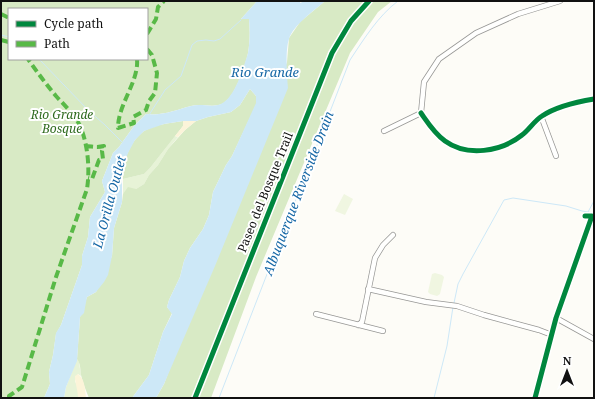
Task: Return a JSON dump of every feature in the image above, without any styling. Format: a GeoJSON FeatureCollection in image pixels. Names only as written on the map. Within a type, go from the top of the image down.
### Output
{"type":"FeatureCollection","features":[{"type":"Feature","properties":{"kind":"street"},"geometry":{"type":"LineString","coordinates":[[560,1],[518,14],[476,33],[439,58],[424,82],[421,113],[436,134],[446,142],[456,147],[468,150],[487,150],[505,145],[521,136],[541,116],[574,102],[594,99]]}},
{"type":"Feature","properties":{"kind":"street"},"geometry":{"type":"LineString","coordinates":[[384,131],[421,113]]}},
{"type":"Feature","properties":{"kind":"street"},"geometry":{"type":"LineString","coordinates":[[541,116],[556,156]]}},
{"type":"Feature","properties":{"kind":"street"},"geometry":{"type":"LineString","coordinates":[[536,398],[556,318],[592,216],[585,216]]}},
{"type":"Feature","properties":{"kind":"street"},"geometry":{"type":"LineString","coordinates":[[358,325],[362,322],[375,258],[383,245],[393,235]]}},
{"type":"Feature","properties":{"kind":"street"},"geometry":{"type":"LineString","coordinates":[[368,289],[426,302],[457,306],[484,316],[539,330],[552,335]]}},
{"type":"Feature","properties":{"kind":"street"},"geometry":{"type":"LineString","coordinates":[[316,314],[383,331]]}},
{"type":"Feature","properties":{"kind":"street"},"geometry":{"type":"LineString","coordinates":[[556,318],[594,339]]}},
{"type":"Feature","properties":{"kind":"green space","name":"Rio Grande Bosque"},"geometry":{"type":"Polygon","coordinates":[[[1,1],[257,1],[241,19],[249,19],[250,36],[248,53],[239,81],[227,101],[218,105],[195,105],[163,113],[146,114],[134,126],[113,153],[102,181],[105,192],[90,217],[88,237],[82,256],[82,265],[61,325],[56,334],[49,372],[50,384],[44,398],[1,398],[1,1]]]}},
{"type":"Feature","properties":{"kind":"green space"},"geometry":{"type":"Polygon","coordinates":[[[325,1],[392,1],[378,12],[350,53],[256,277],[211,398],[156,398],[164,384],[287,62],[289,38],[300,22],[325,1]]]}},
{"type":"Feature","properties":{"kind":"green space"},"geometry":{"type":"Polygon","coordinates":[[[250,89],[256,96],[257,103],[213,192],[209,215],[203,229],[190,248],[184,261],[180,277],[167,307],[172,313],[163,332],[149,375],[132,398],[89,398],[77,359],[80,317],[87,297],[96,292],[112,256],[114,228],[123,194],[128,187],[136,189],[144,184],[168,149],[185,130],[196,121],[231,112],[240,105],[250,89]]]}},
{"type":"Feature","properties":{"kind":"green space"},"geometry":{"type":"Polygon","coordinates":[[[183,121],[183,126],[144,174],[123,179],[124,166],[128,152],[139,135],[153,127],[183,121]]]}},
{"type":"Feature","properties":{"kind":"green space"},"geometry":{"type":"Polygon","coordinates":[[[175,136],[178,137],[149,175],[144,184],[123,194],[123,179],[144,174],[175,136]]]}},
{"type":"Feature","properties":{"kind":"green space"},"geometry":{"type":"Polygon","coordinates":[[[344,194],[353,199],[345,215],[335,211],[344,194]]]}},
{"type":"Feature","properties":{"kind":"green space"},"geometry":{"type":"Polygon","coordinates":[[[435,273],[444,277],[440,294],[437,296],[428,292],[432,274],[435,273]]]}},
{"type":"Feature","properties":{"kind":"green space"},"geometry":{"type":"Polygon","coordinates":[[[77,359],[79,362],[81,376],[78,374],[75,381],[78,388],[78,398],[64,398],[66,387],[77,359]]]}},
{"type":"Feature","properties":{"kind":"sand"},"geometry":{"type":"Polygon","coordinates":[[[183,121],[196,121],[178,137],[175,136],[183,126],[183,121]]]}},
{"type":"Feature","properties":{"kind":"sand"},"geometry":{"type":"Polygon","coordinates":[[[78,374],[85,388],[86,398],[78,398],[75,376],[78,374]]]}},
{"type":"Feature","properties":{"kind":"water","name":"Rio Grande"},"geometry":{"type":"Polygon","coordinates":[[[257,1],[300,1],[300,3],[305,1],[325,1],[310,13],[291,34],[287,56],[288,88],[215,266],[164,384],[156,398],[132,398],[149,375],[163,332],[172,314],[167,307],[180,277],[184,261],[190,248],[203,229],[209,215],[213,192],[232,156],[256,103],[256,96],[250,89],[240,105],[231,112],[196,121],[183,121],[164,124],[144,131],[135,140],[122,169],[122,202],[114,228],[112,256],[108,275],[96,292],[87,297],[84,313],[80,317],[77,361],[66,387],[64,398],[44,398],[50,384],[49,372],[56,333],[61,325],[82,265],[82,256],[88,237],[90,217],[105,192],[102,181],[113,153],[134,126],[146,114],[163,113],[195,105],[218,105],[226,101],[235,89],[248,53],[250,36],[249,19],[241,19],[257,1]]]}},
{"type":"Feature","properties":{"kind":"waterway","name":"Albuquerque Riverside Drain"},"geometry":{"type":"LineString","coordinates":[[219,398],[350,60],[378,21],[398,1]]}},
{"type":"Feature","properties":{"kind":"waterway"},"geometry":{"type":"LineString","coordinates":[[149,115],[165,90],[181,76],[192,45],[197,41],[214,41],[220,39],[241,20]]}},
{"type":"Feature","properties":{"kind":"waterway","name":"La Orilla Outlet"},"geometry":{"type":"LineString","coordinates":[[1,35],[8,37]]}},
{"type":"Feature","properties":{"kind":"waterway","name":"La Orilla Outlet"},"geometry":{"type":"LineString","coordinates":[[40,60],[88,110],[122,142]]}},
{"type":"Feature","properties":{"kind":"waterway"},"geometry":{"type":"LineString","coordinates":[[454,303],[458,284],[504,200],[513,198],[566,206],[594,213]]}},
{"type":"Feature","properties":{"kind":"waterway"},"geometry":{"type":"LineString","coordinates":[[588,212],[594,201]]}},
{"type":"Feature","properties":{"kind":"waterway"},"geometry":{"type":"LineString","coordinates":[[434,398],[447,346],[453,307]]}},
{"type":"Feature","properties":{"kind":"marked path"},"geometry":{"type":"LineString","coordinates":[[148,32],[156,19],[158,7],[164,1]]}},
{"type":"Feature","properties":{"kind":"marked path"},"geometry":{"type":"LineString","coordinates":[[1,14],[8,18]]}},
{"type":"Feature","properties":{"kind":"marked path"},"geometry":{"type":"LineString","coordinates":[[1,40],[8,42]]}},
{"type":"Feature","properties":{"kind":"marked path"},"geometry":{"type":"LineString","coordinates":[[137,60],[135,76],[121,110],[118,128],[134,123],[133,117],[146,110],[149,101],[155,93],[157,73],[152,55],[148,50]]}},
{"type":"Feature","properties":{"kind":"marked path"},"geometry":{"type":"LineString","coordinates":[[9,398],[9,396],[22,387],[56,277],[87,189],[88,182],[87,150],[81,128],[70,111],[56,96],[29,60]]}},
{"type":"Feature","properties":{"kind":"marked path"},"geometry":{"type":"LineString","coordinates":[[85,146],[104,146],[102,151],[103,159],[99,160],[92,179],[88,178]]}},
{"type":"Feature","properties":{"kind":"cycle path","name":"Paseo del Bosque Trail"},"geometry":{"type":"LineString","coordinates":[[195,398],[332,53],[351,21],[369,1]]}},
{"type":"Feature","properties":{"kind":"cycle path"},"geometry":{"type":"LineString","coordinates":[[421,113],[434,131],[445,141],[454,146],[473,151],[494,149],[514,141],[525,133],[539,118],[548,113],[560,107],[594,99]]}},
{"type":"Feature","properties":{"kind":"cycle path"},"geometry":{"type":"LineString","coordinates":[[535,398],[556,318],[592,216],[585,216]]}}]}
